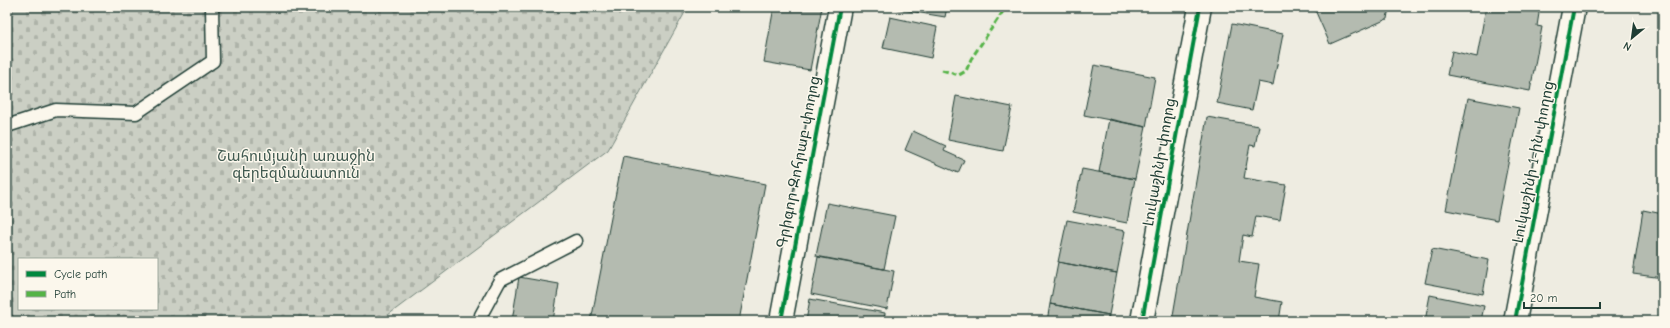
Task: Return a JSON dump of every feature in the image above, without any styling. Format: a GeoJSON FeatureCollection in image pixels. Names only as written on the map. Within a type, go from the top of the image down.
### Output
{"type":"FeatureCollection","features":[{"type":"Feature","properties":{"kind":"street","name":"Գրիգոր Զոհրաբ փողոց"},"geometry":{"type":"LineString","coordinates":[[781,321],[840,7]]}},
{"type":"Feature","properties":{"kind":"street","name":"Լուկաշինի փողոց"},"geometry":{"type":"LineString","coordinates":[[1142,321],[1200,7]]}},
{"type":"Feature","properties":{"kind":"street","name":"Լուկաշինի 1-ին փողոց"},"geometry":{"type":"LineString","coordinates":[[1515,321],[1574,7]]}},
{"type":"Feature","properties":{"kind":"lane"},"geometry":{"type":"LineString","coordinates":[[7,126],[56,110],[136,113],[213,61],[212,7]]}},
{"type":"Feature","properties":{"kind":"lane"},"geometry":{"type":"LineString","coordinates":[[483,321],[481,315],[500,280],[576,241]]}},
{"type":"Feature","properties":{"kind":"green space","name":"Շահումյանի առաջին գերեզմանատուն"},"geometry":{"type":"Polygon","coordinates":[[[7,7],[688,7],[608,150],[380,321],[7,321],[7,7]]]}},
{"type":"Feature","properties":{"kind":"building"},"geometry":{"type":"Polygon","coordinates":[[[774,7],[822,7],[810,70],[764,62],[774,7]]]}},
{"type":"Feature","properties":{"kind":"building"},"geometry":{"type":"Polygon","coordinates":[[[897,7],[947,7],[945,17],[897,9],[897,7]]]}},
{"type":"Feature","properties":{"kind":"building"},"geometry":{"type":"Polygon","coordinates":[[[1321,7],[1389,7],[1387,19],[1330,44],[1315,10],[1321,7]]]}},
{"type":"Feature","properties":{"kind":"building"},"geometry":{"type":"Polygon","coordinates":[[[1486,7],[1540,7],[1537,26],[1542,27],[1530,91],[1447,75],[1452,51],[1477,57],[1486,7]]]}},
{"type":"Feature","properties":{"kind":"building"},"geometry":{"type":"Polygon","coordinates":[[[890,17],[937,27],[931,58],[883,48],[890,17]]]}},
{"type":"Feature","properties":{"kind":"building"},"geometry":{"type":"Polygon","coordinates":[[[1232,24],[1283,34],[1273,85],[1258,82],[1252,110],[1217,103],[1232,24]]]}},
{"type":"Feature","properties":{"kind":"building"},"geometry":{"type":"Polygon","coordinates":[[[1094,65],[1155,77],[1146,127],[1084,115],[1094,65]]]}},
{"type":"Feature","properties":{"kind":"building"},"geometry":{"type":"Polygon","coordinates":[[[956,96],[1012,107],[1003,151],[948,140],[956,96]]]}},
{"type":"Feature","properties":{"kind":"building"},"geometry":{"type":"Polygon","coordinates":[[[1468,98],[1519,108],[1497,220],[1446,210],[1468,98]]]}},
{"type":"Feature","properties":{"kind":"building"},"geometry":{"type":"Polygon","coordinates":[[[1207,117],[1259,126],[1255,146],[1250,145],[1244,178],[1286,185],[1280,220],[1256,216],[1252,237],[1243,235],[1239,261],[1259,264],[1254,297],[1282,302],[1279,321],[1172,321],[1207,117]]]}},
{"type":"Feature","properties":{"kind":"building"},"geometry":{"type":"Polygon","coordinates":[[[1109,119],[1146,127],[1135,179],[1099,172],[1109,119]]]}},
{"type":"Feature","properties":{"kind":"building"},"geometry":{"type":"Polygon","coordinates":[[[913,131],[946,146],[944,151],[964,160],[958,173],[905,150],[913,131]]]}},
{"type":"Feature","properties":{"kind":"building"},"geometry":{"type":"Polygon","coordinates":[[[623,156],[765,184],[739,321],[591,321],[623,156]]]}},
{"type":"Feature","properties":{"kind":"building"},"geometry":{"type":"Polygon","coordinates":[[[1082,169],[1135,179],[1127,223],[1073,212],[1082,169]]]}},
{"type":"Feature","properties":{"kind":"building"},"geometry":{"type":"Polygon","coordinates":[[[827,203],[895,216],[884,269],[816,256],[827,203]]]}},
{"type":"Feature","properties":{"kind":"building"},"geometry":{"type":"Polygon","coordinates":[[[1643,210],[1663,214],[1663,278],[1633,274],[1643,210]]]}},
{"type":"Feature","properties":{"kind":"building"},"geometry":{"type":"Polygon","coordinates":[[[1067,220],[1125,231],[1117,273],[1058,262],[1067,220]]]}},
{"type":"Feature","properties":{"kind":"building"},"geometry":{"type":"Polygon","coordinates":[[[1432,249],[1489,260],[1483,294],[1425,283],[1432,249]]]}},
{"type":"Feature","properties":{"kind":"building"},"geometry":{"type":"Polygon","coordinates":[[[818,257],[894,271],[887,309],[811,294],[818,257]]]}},
{"type":"Feature","properties":{"kind":"building"},"geometry":{"type":"Polygon","coordinates":[[[1058,262],[1117,273],[1109,315],[1050,304],[1058,262]]]}},
{"type":"Feature","properties":{"kind":"building"},"geometry":{"type":"Polygon","coordinates":[[[519,277],[559,284],[553,321],[512,321],[519,277]]]}},
{"type":"Feature","properties":{"kind":"building"},"geometry":{"type":"Polygon","coordinates":[[[1430,295],[1484,306],[1481,321],[1425,321],[1430,295]]]}},
{"type":"Feature","properties":{"kind":"building"},"geometry":{"type":"Polygon","coordinates":[[[810,299],[885,313],[884,321],[806,321],[810,299]]]}},
{"type":"Feature","properties":{"kind":"building"},"geometry":{"type":"Polygon","coordinates":[[[1050,304],[1109,315],[1108,321],[1047,321],[1050,304]]]}},
{"type":"Feature","properties":{"kind":"marked path"},"geometry":{"type":"LineString","coordinates":[[942,70],[959,75],[966,71],[971,59],[1006,7]]}},
{"type":"Feature","properties":{"kind":"cycle path"},"geometry":{"type":"LineString","coordinates":[[781,321],[840,7]]}},
{"type":"Feature","properties":{"kind":"cycle path"},"geometry":{"type":"LineString","coordinates":[[1142,321],[1200,7]]}},
{"type":"Feature","properties":{"kind":"cycle path"},"geometry":{"type":"LineString","coordinates":[[1515,321],[1574,7]]}}]}
